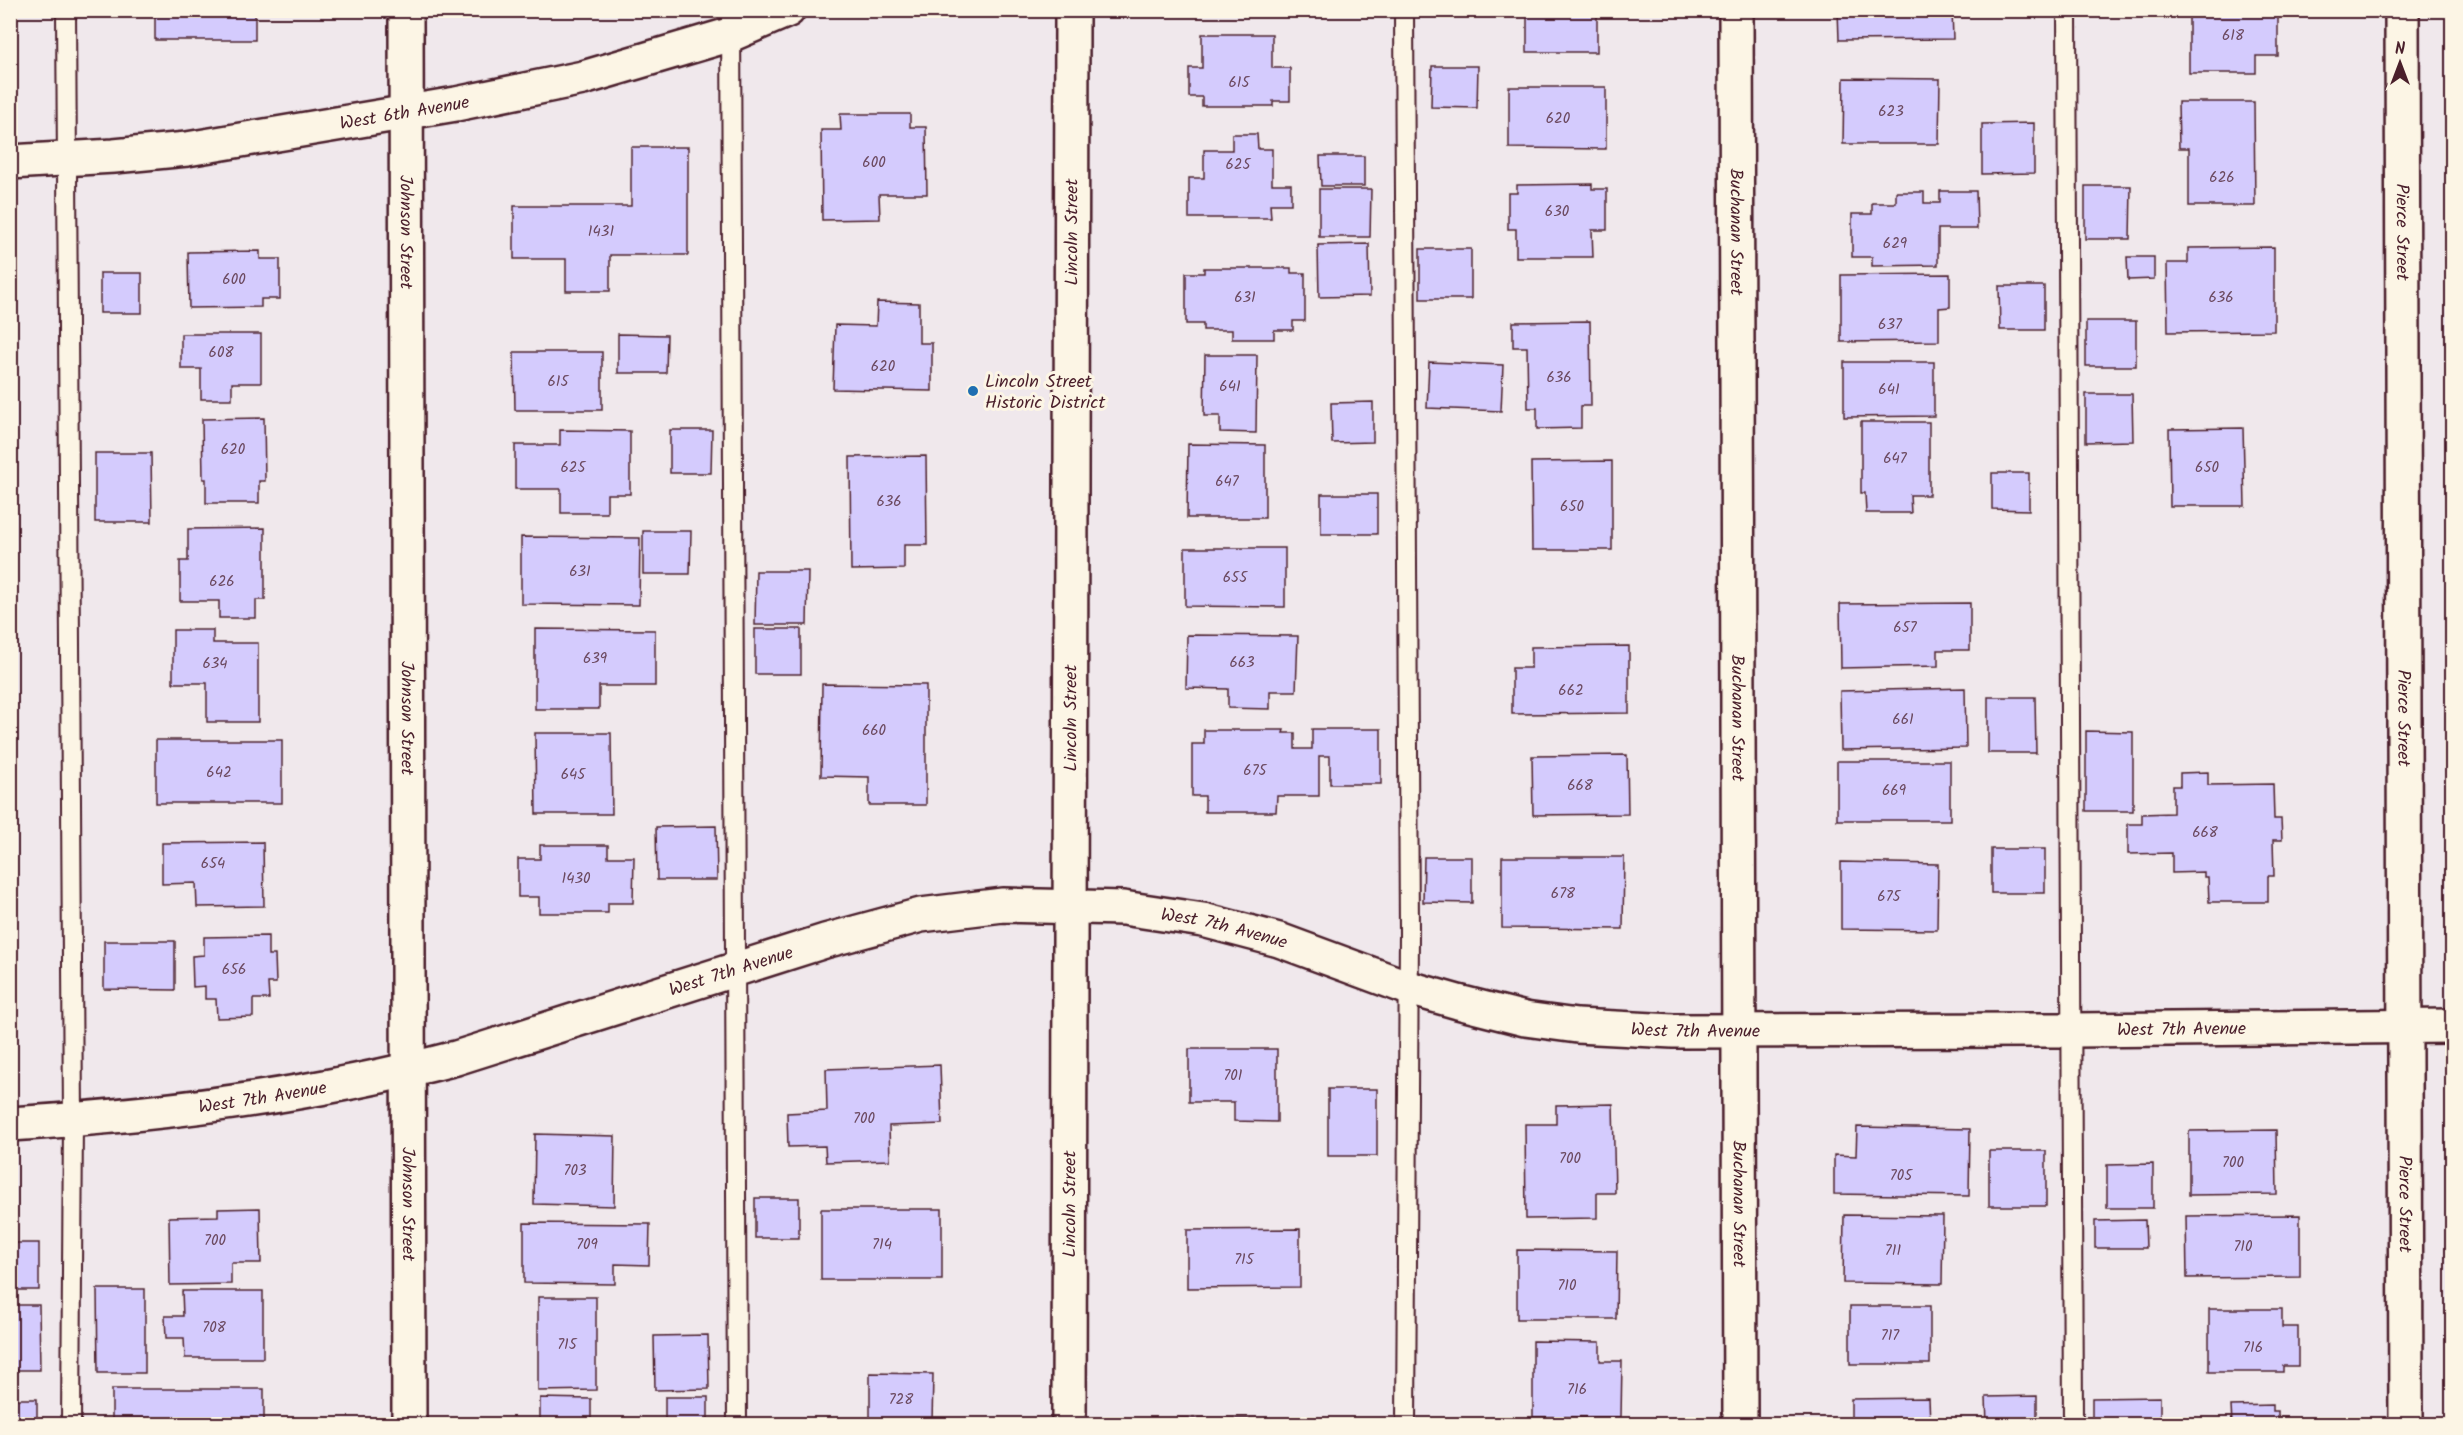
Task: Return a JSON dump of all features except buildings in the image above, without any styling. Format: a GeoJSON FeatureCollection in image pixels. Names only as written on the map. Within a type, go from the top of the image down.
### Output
{"type":"FeatureCollection","features":[{"type":"Feature","properties":{"kind":"street","name":"Johnson Street"},"geometry":{"type":"LineString","coordinates":[[406,10],[409,1425]]}},
{"type":"Feature","properties":{"kind":"street","name":"West 6th Avenue"},"geometry":{"type":"LineString","coordinates":[[10,162],[187,149],[406,113],[583,78],[731,22],[788,10]]}},
{"type":"Feature","properties":{"kind":"street","name":"Lincoln Street"},"geometry":{"type":"LineString","coordinates":[[1069,1425],[1072,10]]}},
{"type":"Feature","properties":{"kind":"street","name":"Buchanan Street"},"geometry":{"type":"LineString","coordinates":[[1736,10],[1740,1425]]}},
{"type":"Feature","properties":{"kind":"street","name":"Pierce Street"},"geometry":{"type":"LineString","coordinates":[[2402,10],[2406,1425]]}},
{"type":"Feature","properties":{"kind":"street","name":"West 7th Avenue"},"geometry":{"type":"LineString","coordinates":[[10,1124],[73,1120],[224,1103],[407,1071],[456,1058],[735,971],[825,940],[921,915],[1003,905],[1123,908],[1203,920],[1279,940],[1348,963],[1409,988],[1525,1019],[1577,1026],[1673,1031],[2452,1026]]}},
{"type":"Feature","properties":{"kind":"lane"},"geometry":{"type":"LineString","coordinates":[[66,10],[73,1120],[71,1425]]}},
{"type":"Feature","properties":{"kind":"lane"},"geometry":{"type":"LineString","coordinates":[[1404,10],[1409,988],[1406,1425]]}},
{"type":"Feature","properties":{"kind":"lane"},"geometry":{"type":"LineString","coordinates":[[2067,10],[2073,1425]]}},
{"type":"Feature","properties":{"kind":"lane"},"geometry":{"type":"LineString","coordinates":[[731,22],[737,1425]]}},
{"type":"Feature","properties":{"kind":"place","name":"Lincoln Street Historic District"},"geometry":{"type":"Point","coordinates":[973,391]}}]}
